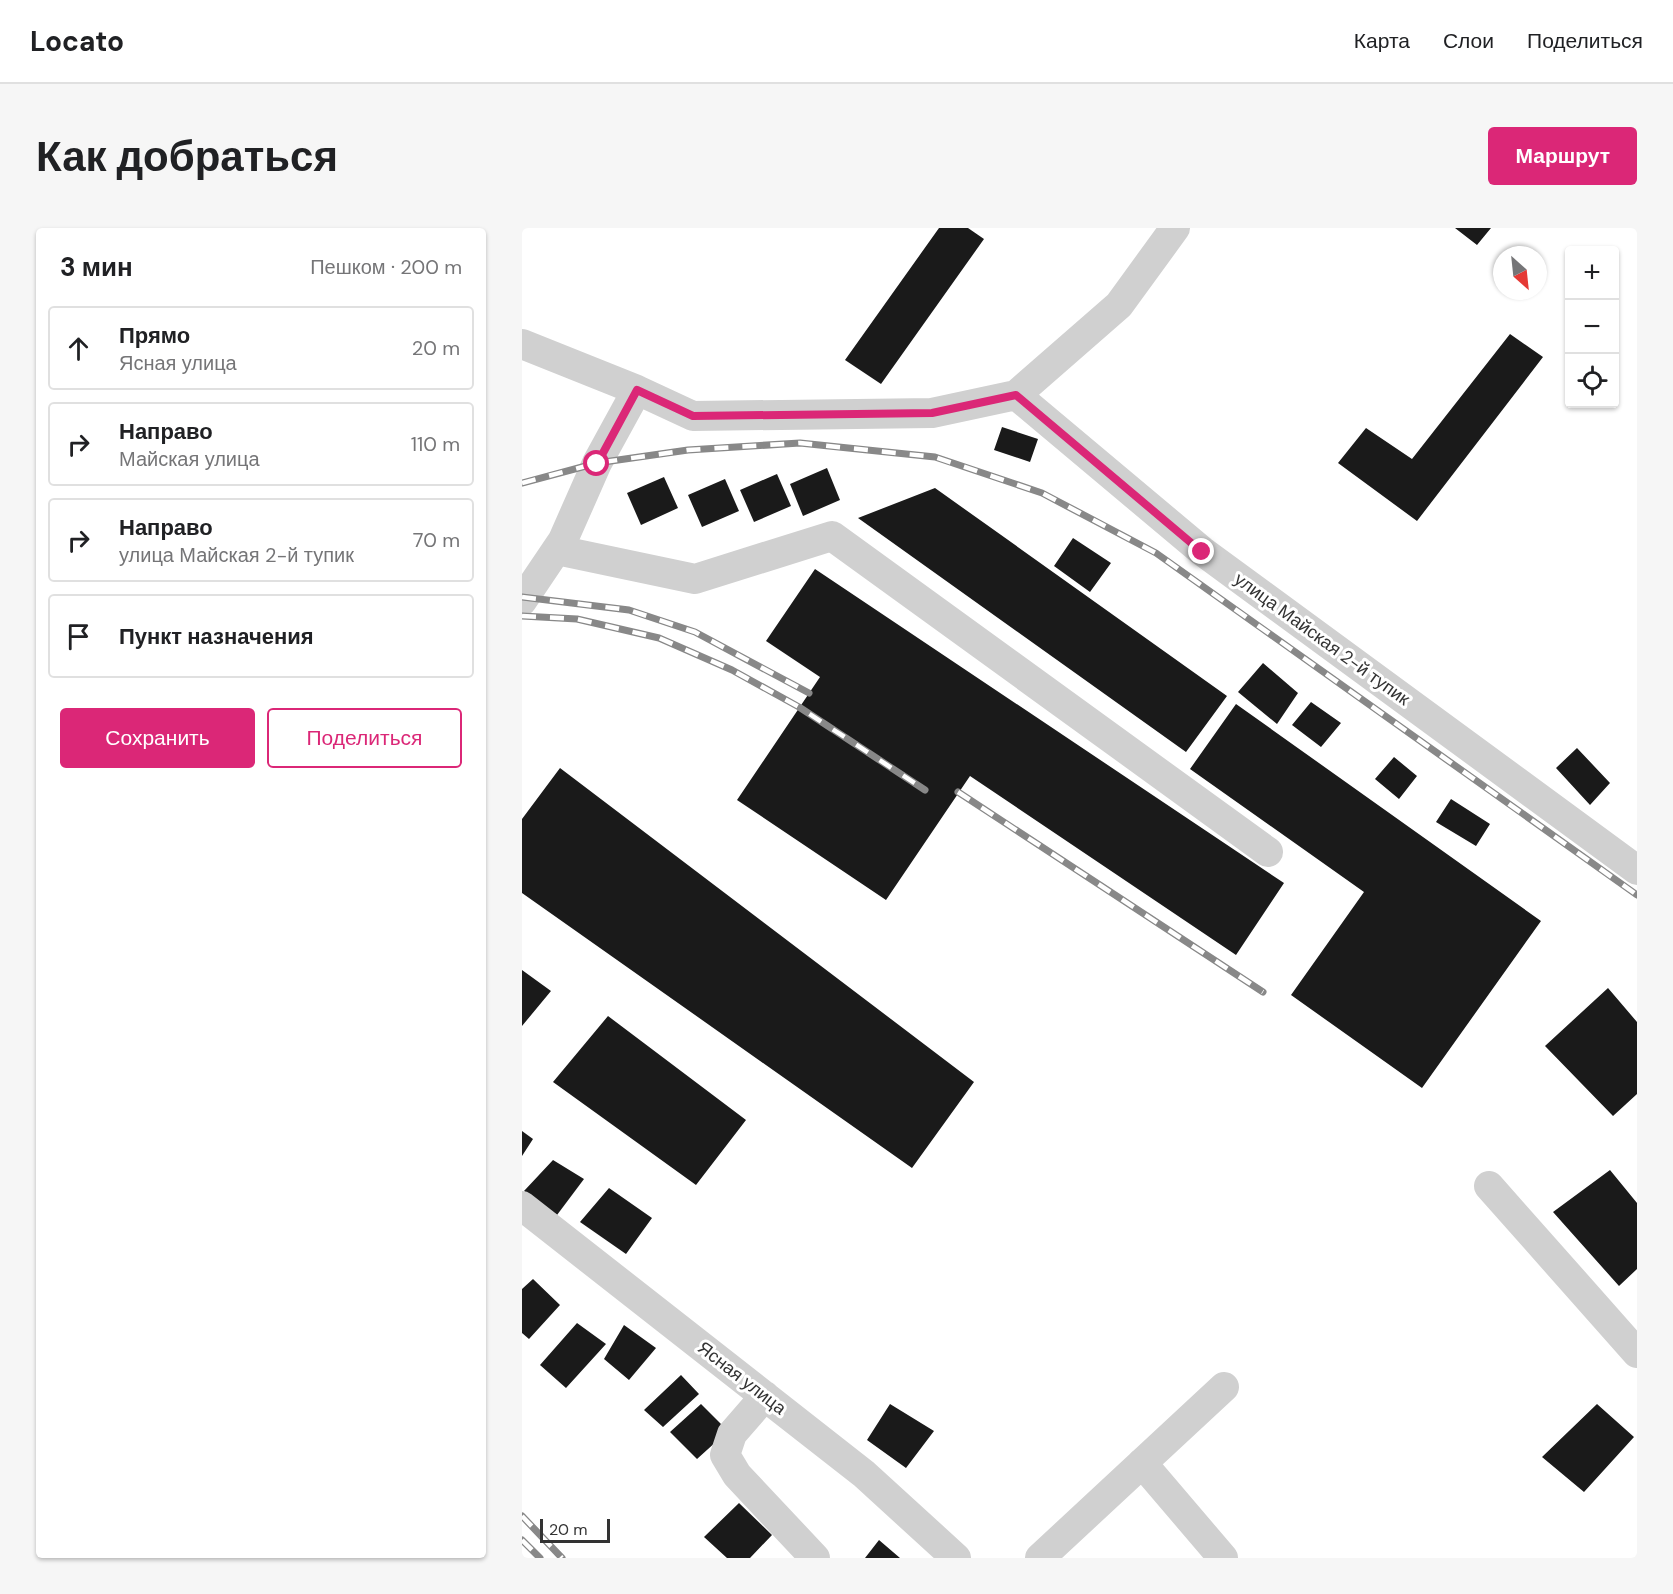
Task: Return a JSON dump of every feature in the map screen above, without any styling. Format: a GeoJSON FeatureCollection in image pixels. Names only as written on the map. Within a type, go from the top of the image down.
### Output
{"type":"FeatureCollection","features":[{"type":"Feature","properties":{"kind":"street"},"geometry":{"type":"LineString","coordinates":[[522,344],[637,390],[693,416],[932,413],[1016,395],[1119,305],[1175,228]]}},
{"type":"Feature","properties":{"kind":"street"},"geometry":{"type":"LineString","coordinates":[[522,601],[556,550],[597,464],[637,390]]}},
{"type":"Feature","properties":{"kind":"street","name":"улица Майская 2-й тупик"},"geometry":{"type":"LineString","coordinates":[[1016,395],[1202,552],[1637,870]]}},
{"type":"Feature","properties":{"kind":"street"},"geometry":{"type":"LineString","coordinates":[[556,550],[695,579],[832,536],[1268,852]]}},
{"type":"Feature","properties":{"kind":"street"},"geometry":{"type":"LineString","coordinates":[[1489,1186],[1637,1353]]}},
{"type":"Feature","properties":{"kind":"street","name":"Ясная улица"},"geometry":{"type":"LineString","coordinates":[[522,1206],[864,1474],[956,1558]]}},
{"type":"Feature","properties":{"kind":"street"},"geometry":{"type":"LineString","coordinates":[[1040,1558],[1224,1387]]}},
{"type":"Feature","properties":{"kind":"street"},"geometry":{"type":"LineString","coordinates":[[765,1396],[732,1434],[725,1455],[737,1475],[815,1558]]}},
{"type":"Feature","properties":{"kind":"street"},"geometry":{"type":"LineString","coordinates":[[1142,1463],[1223,1558]]}},
{"type":"Feature","properties":{"kind":"building"},"geometry":{"type":"Polygon","coordinates":[[[939,228],[968,228],[984,239],[881,384],[845,360],[939,228]]]}},
{"type":"Feature","properties":{"kind":"building"},"geometry":{"type":"Polygon","coordinates":[[[1455,228],[1491,228],[1477,245],[1455,228]]]}},
{"type":"Feature","properties":{"kind":"building"},"geometry":{"type":"Polygon","coordinates":[[[1510,334],[1543,357],[1417,521],[1338,463],[1366,428],[1412,459],[1510,334]]]}},
{"type":"Feature","properties":{"kind":"building"},"geometry":{"type":"Polygon","coordinates":[[[1002,427],[1038,439],[1030,462],[994,450],[1002,427]]]}},
{"type":"Feature","properties":{"kind":"building"},"geometry":{"type":"Polygon","coordinates":[[[827,468],[840,500],[803,516],[790,484],[827,468]]]}},
{"type":"Feature","properties":{"kind":"building"},"geometry":{"type":"Polygon","coordinates":[[[777,474],[791,506],[754,522],[740,490],[777,474]]]}},
{"type":"Feature","properties":{"kind":"building"},"geometry":{"type":"Polygon","coordinates":[[[664,477],[678,508],[641,525],[627,493],[664,477]]]}},
{"type":"Feature","properties":{"kind":"building"},"geometry":{"type":"Polygon","coordinates":[[[725,479],[739,511],[702,527],[688,495],[725,479]]]}},
{"type":"Feature","properties":{"kind":"building"},"geometry":{"type":"Polygon","coordinates":[[[935,488],[1227,696],[1186,752],[858,518],[935,488]]]}},
{"type":"Feature","properties":{"kind":"building"},"geometry":{"type":"Polygon","coordinates":[[[1073,538],[1111,563],[1090,592],[1054,566],[1073,538]]]}},
{"type":"Feature","properties":{"kind":"building"},"geometry":{"type":"Polygon","coordinates":[[[815,569],[1284,883],[1236,955],[970,776],[886,900],[737,800],[820,677],[766,641],[815,569]]]}},
{"type":"Feature","properties":{"kind":"building"},"geometry":{"type":"Polygon","coordinates":[[[1263,663],[1298,693],[1277,724],[1238,692],[1263,663]]]}},
{"type":"Feature","properties":{"kind":"building"},"geometry":{"type":"Polygon","coordinates":[[[1311,702],[1341,723],[1321,747],[1292,725],[1311,702]]]}},
{"type":"Feature","properties":{"kind":"building"},"geometry":{"type":"Polygon","coordinates":[[[1236,704],[1541,921],[1422,1088],[1291,995],[1364,892],[1190,769],[1236,704]]]}},
{"type":"Feature","properties":{"kind":"building"},"geometry":{"type":"Polygon","coordinates":[[[1577,748],[1610,783],[1590,805],[1556,768],[1577,748]]]}},
{"type":"Feature","properties":{"kind":"building"},"geometry":{"type":"Polygon","coordinates":[[[1394,757],[1417,776],[1399,799],[1375,779],[1394,757]]]}},
{"type":"Feature","properties":{"kind":"building"},"geometry":{"type":"Polygon","coordinates":[[[560,768],[974,1082],[912,1168],[522,893],[522,819],[560,768]]]}},
{"type":"Feature","properties":{"kind":"building"},"geometry":{"type":"Polygon","coordinates":[[[1451,799],[1490,824],[1476,846],[1436,822],[1451,799]]]}},
{"type":"Feature","properties":{"kind":"building"},"geometry":{"type":"Polygon","coordinates":[[[522,970],[551,991],[522,1026],[522,970]]]}},
{"type":"Feature","properties":{"kind":"building"},"geometry":{"type":"Polygon","coordinates":[[[1608,988],[1637,1022],[1637,1094],[1613,1116],[1545,1046],[1608,988]]]}},
{"type":"Feature","properties":{"kind":"building"},"geometry":{"type":"Polygon","coordinates":[[[608,1016],[746,1120],[696,1185],[553,1082],[608,1016]]]}},
{"type":"Feature","properties":{"kind":"building"},"geometry":{"type":"Polygon","coordinates":[[[522,1131],[533,1139],[522,1156],[522,1131]]]}},
{"type":"Feature","properties":{"kind":"building"},"geometry":{"type":"Polygon","coordinates":[[[553,1160],[584,1179],[557,1215],[524,1191],[553,1160]]]}},
{"type":"Feature","properties":{"kind":"building"},"geometry":{"type":"Polygon","coordinates":[[[1610,1170],[1637,1203],[1637,1269],[1619,1286],[1553,1212],[1610,1170]]]}},
{"type":"Feature","properties":{"kind":"building"},"geometry":{"type":"Polygon","coordinates":[[[609,1188],[652,1218],[626,1254],[580,1222],[609,1188]]]}},
{"type":"Feature","properties":{"kind":"building"},"geometry":{"type":"Polygon","coordinates":[[[533,1279],[560,1305],[529,1339],[522,1333],[522,1289],[533,1279]]]}},
{"type":"Feature","properties":{"kind":"building"},"geometry":{"type":"Polygon","coordinates":[[[577,1323],[606,1344],[566,1388],[540,1365],[577,1323]]]}},
{"type":"Feature","properties":{"kind":"building"},"geometry":{"type":"Polygon","coordinates":[[[624,1325],[656,1348],[629,1380],[604,1359],[624,1325]]]}},
{"type":"Feature","properties":{"kind":"building"},"geometry":{"type":"Polygon","coordinates":[[[681,1375],[699,1394],[663,1427],[644,1410],[681,1375]]]}},
{"type":"Feature","properties":{"kind":"building"},"geometry":{"type":"Polygon","coordinates":[[[701,1404],[728,1431],[697,1459],[670,1432],[701,1404]]]}},
{"type":"Feature","properties":{"kind":"building"},"geometry":{"type":"Polygon","coordinates":[[[890,1404],[934,1431],[906,1468],[867,1440],[890,1404]]]}},
{"type":"Feature","properties":{"kind":"building"},"geometry":{"type":"Polygon","coordinates":[[[1597,1404],[1634,1437],[1584,1492],[1542,1457],[1597,1404]]]}},
{"type":"Feature","properties":{"kind":"building"},"geometry":{"type":"Polygon","coordinates":[[[739,1503],[772,1535],[750,1558],[727,1558],[704,1537],[739,1503]]]}},
{"type":"Feature","properties":{"kind":"building"},"geometry":{"type":"Polygon","coordinates":[[[879,1540],[900,1558],[865,1558],[879,1540]]]}},
{"type":"Feature","properties":{"kind":"railway"},"geometry":{"type":"LineString","coordinates":[[522,483],[597,463],[688,450],[800,443],[935,457],[1042,493],[1156,553],[1637,895]]}},
{"type":"Feature","properties":{"kind":"railway"},"geometry":{"type":"LineString","coordinates":[[522,597],[629,610],[695,632],[809,693]]}},
{"type":"Feature","properties":{"kind":"railway"},"geometry":{"type":"LineString","coordinates":[[522,616],[577,619],[659,638],[732,670],[799,707],[925,790]]}},
{"type":"Feature","properties":{"kind":"railway"},"geometry":{"type":"LineString","coordinates":[[958,792],[1263,992]]}},
{"type":"Feature","properties":{"kind":"railway"},"geometry":{"type":"LineString","coordinates":[[522,1516],[562,1558]]}},
{"type":"Feature","properties":{"kind":"railway"},"geometry":{"type":"LineString","coordinates":[[522,1540],[540,1558]]}},
{"type":"Feature","properties":{"kind":"route"},"geometry":{"type":"LineString","coordinates":[[597,464],[637,390],[693,416],[932,413],[1016,395],[1202,552]]}}]}
